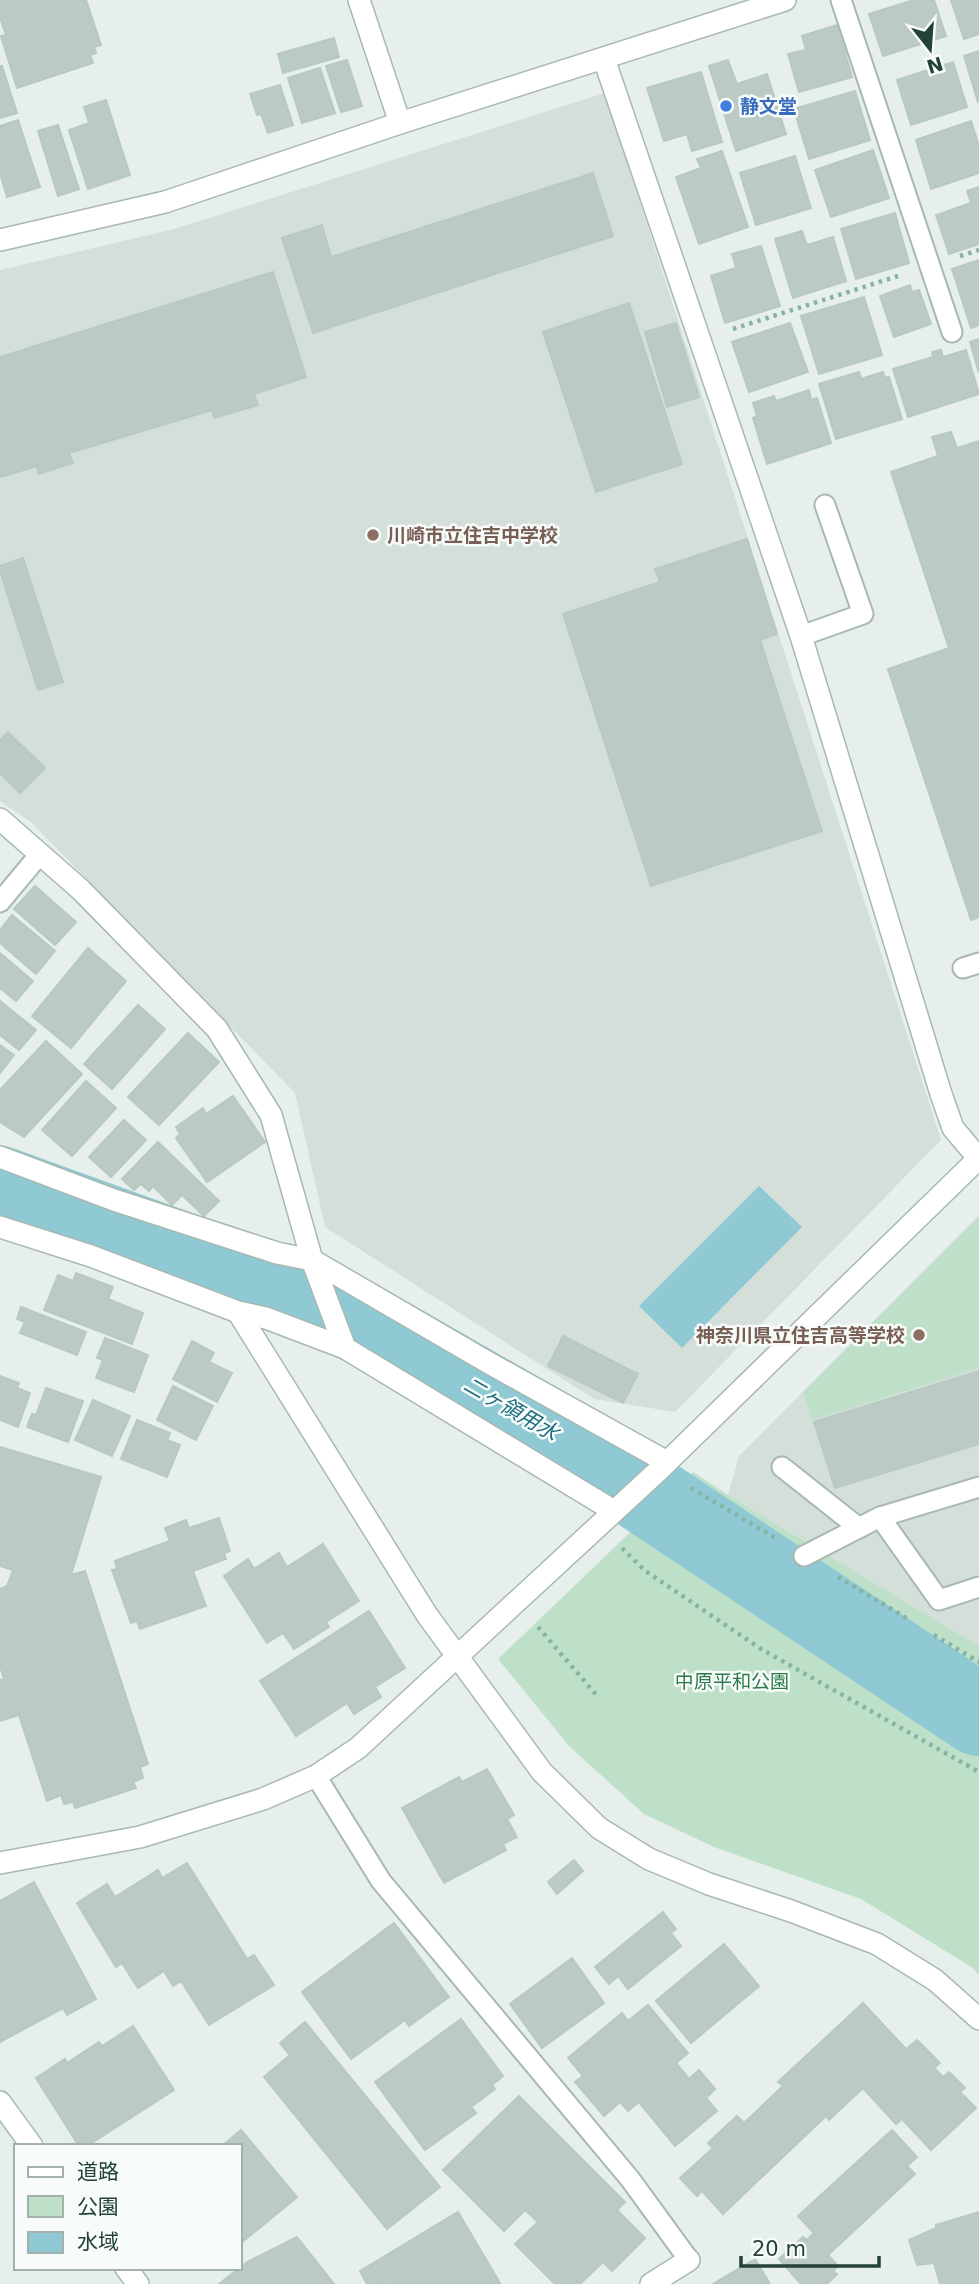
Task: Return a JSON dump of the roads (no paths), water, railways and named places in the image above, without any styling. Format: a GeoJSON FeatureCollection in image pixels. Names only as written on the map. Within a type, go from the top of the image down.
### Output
{"type":"FeatureCollection","features":[{"type":"Feature","properties":{"kind":"street"},"geometry":{"type":"LineString","coordinates":[[359,0],[400,123]]}},
{"type":"Feature","properties":{"kind":"street"},"geometry":{"type":"LineString","coordinates":[[0,240],[165,202],[400,123],[785,0]]}},
{"type":"Feature","properties":{"kind":"street"},"geometry":{"type":"LineString","coordinates":[[0,1863],[140,1837],[262,1799],[316,1776],[358,1748],[663,1466],[979,1158],[953,1128],[941,1094],[801,636],[604,59]]}},
{"type":"Feature","properties":{"kind":"street"},"geometry":{"type":"LineString","coordinates":[[0,819],[81,890],[217,1029],[271,1115],[312,1260],[345,1348]]}},
{"type":"Feature","properties":{"kind":"street"},"geometry":{"type":"LineString","coordinates":[[0,1157],[114,1200],[276,1253],[312,1260],[663,1466]]}},
{"type":"Feature","properties":{"kind":"street"},"geometry":{"type":"LineString","coordinates":[[0,1227],[91,1256],[238,1312],[266,1318],[345,1348],[617,1508]]}},
{"type":"Feature","properties":{"kind":"street"},"geometry":{"type":"LineString","coordinates":[[238,1312],[427,1615],[542,1772],[599,1828],[649,1859],[877,1944],[935,1980],[979,2019]]}},
{"type":"Feature","properties":{"kind":"street"},"geometry":{"type":"LineString","coordinates":[[0,2102],[31,2144]]}},
{"type":"Feature","properties":{"kind":"street"},"geometry":{"type":"LineString","coordinates":[[651,2284],[689,2260]]}},
{"type":"Feature","properties":{"kind":"lane"},"geometry":{"type":"LineString","coordinates":[[841,0],[952,332]]}},
{"type":"Feature","properties":{"kind":"lane"},"geometry":{"type":"LineString","coordinates":[[801,636],[863,614],[825,505]]}},
{"type":"Feature","properties":{"kind":"lane"},"geometry":{"type":"LineString","coordinates":[[0,902],[40,854]]}},
{"type":"Feature","properties":{"kind":"lane"},"geometry":{"type":"LineString","coordinates":[[782,1467],[859,1528]]}},
{"type":"Feature","properties":{"kind":"lane"},"geometry":{"type":"LineString","coordinates":[[804,1556],[880,1517],[979,1487]]}},
{"type":"Feature","properties":{"kind":"lane"},"geometry":{"type":"LineString","coordinates":[[880,1517],[939,1600],[979,1587]]}},
{"type":"Feature","properties":{"kind":"lane"},"geometry":{"type":"LineString","coordinates":[[316,1776],[381,1881],[630,2179],[689,2260]]}},
{"type":"Feature","properties":{"kind":"water"},"geometry":{"type":"Polygon","coordinates":[[[759,1186],[802,1227],[682,1348],[639,1306],[759,1186]]]}},
{"type":"Feature","properties":{"kind":"waterway","name":"二ヶ領用水"},"geometry":{"type":"LineString","coordinates":[[0,1187],[279,1288],[371,1328],[561,1437],[979,1715]]}},
{"type":"Feature","properties":{"kind":"place","name":"静文堂"},"geometry":{"type":"Point","coordinates":[726,106]}},
{"type":"Feature","properties":{"kind":"place","name":"川崎市立住吉中学校"},"geometry":{"type":"Point","coordinates":[373,535]}},
{"type":"Feature","properties":{"kind":"place","name":"神奈川県立住吉高等学校"},"geometry":{"type":"Point","coordinates":[919,1335]}},
{"type":"Feature","properties":{"kind":"park label","name":"中原平和公園"},"geometry":{"type":"Point","coordinates":[732,1681]}}]}
